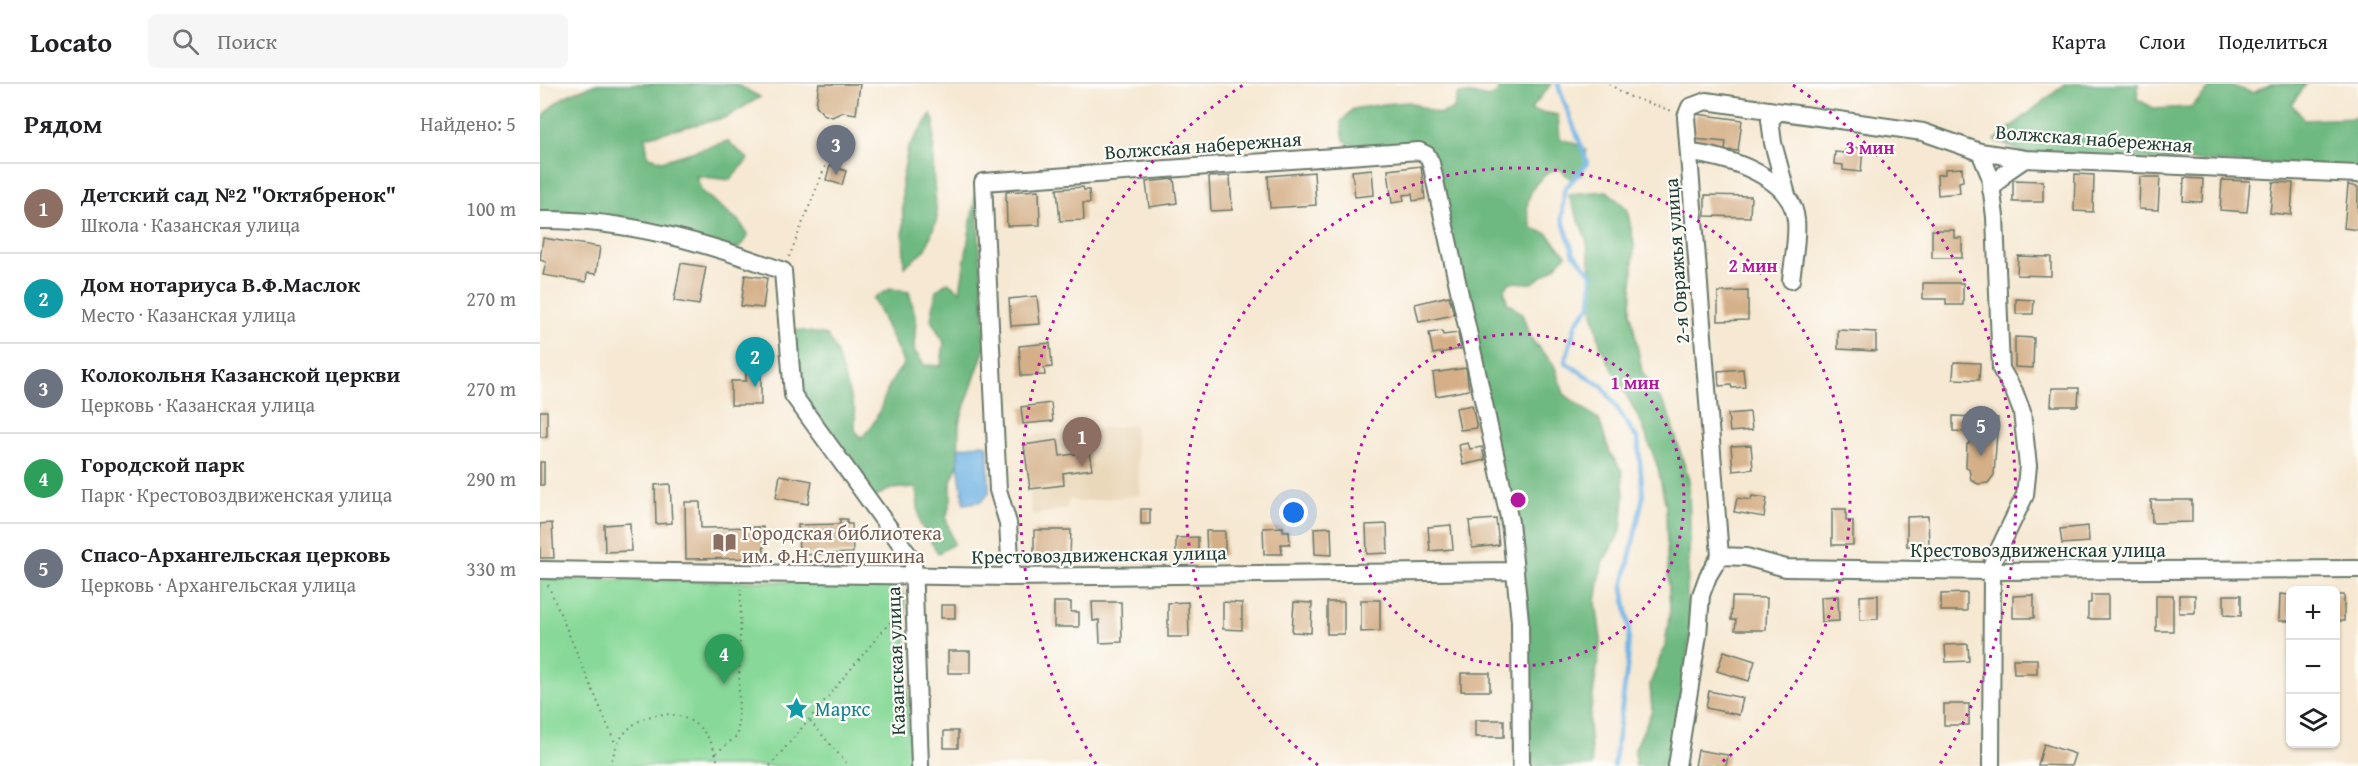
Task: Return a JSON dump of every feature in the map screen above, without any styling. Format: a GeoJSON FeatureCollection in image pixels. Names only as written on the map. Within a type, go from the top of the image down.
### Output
{"type":"FeatureCollection","features":[{"type":"Feature","properties":{"kind":"street","name":"Волжская набережная"},"geometry":{"type":"LineString","coordinates":[[1688,112],[1697,103],[1706,101],[1923,132],[1980,152],[2025,159],[2358,174]]}},
{"type":"Feature","properties":{"kind":"street","name":"2-я Овражья улица"},"geometry":{"type":"LineString","coordinates":[[1688,112],[1689,153],[1720,556]]}},
{"type":"Feature","properties":{"kind":"street"},"geometry":{"type":"LineString","coordinates":[[1778,112],[1770,120],[1771,131],[1787,196],[1796,219],[1791,280]]}},
{"type":"Feature","properties":{"kind":"street","name":"Волжская набережная"},"geometry":{"type":"LineString","coordinates":[[1011,577],[1008,523],[999,490],[982,182],[1419,151],[1427,155],[1433,175],[1510,522],[1514,571]]}},
{"type":"Feature","properties":{"kind":"street"},"geometry":{"type":"LineString","coordinates":[[1980,152],[1990,176],[1995,217],[2001,369],[2014,391],[2022,412],[2028,466],[2025,495],[1995,555],[1992,571],[1990,766]]}},
{"type":"Feature","properties":{"kind":"street"},"geometry":{"type":"LineString","coordinates":[[1689,153],[1714,155],[1740,165],[1774,183],[1787,196]]}},
{"type":"Feature","properties":{"kind":"street"},"geometry":{"type":"LineString","coordinates":[[1991,190],[2006,172],[2025,159]]}},
{"type":"Feature","properties":{"kind":"street"},"geometry":{"type":"LineString","coordinates":[[540,220],[566,219],[654,231],[719,248],[783,271]]}},
{"type":"Feature","properties":{"kind":"street","name":"Казанская улица"},"geometry":{"type":"LineString","coordinates":[[783,271],[793,395],[913,561],[920,766]]}},
{"type":"Feature","properties":{"kind":"street"},"geometry":{"type":"LineString","coordinates":[[1677,766],[1698,635],[1701,595],[1708,576],[1720,556]]}},
{"type":"Feature","properties":{"kind":"street","name":"Крестовоздвиженская улица"},"geometry":{"type":"LineString","coordinates":[[1720,556],[1746,557],[1786,568],[1992,571],[2358,569]]}},
{"type":"Feature","properties":{"kind":"street","name":"Крестовоздвиженская улица"},"geometry":{"type":"LineString","coordinates":[[541,570],[1011,577],[1514,571]]}},
{"type":"Feature","properties":{"kind":"street"},"geometry":{"type":"LineString","coordinates":[[1514,571],[1520,621],[1521,766]]}},
{"type":"Feature","properties":{"kind":"path"},"geometry":{"type":"LineString","coordinates":[[1609,84],[1628,96],[1688,112]]}},
{"type":"Feature","properties":{"kind":"path"},"geometry":{"type":"LineString","coordinates":[[783,271],[825,167],[832,159],[842,154],[848,126]]}},
{"type":"Feature","properties":{"kind":"path"},"geometry":{"type":"LineString","coordinates":[[541,570],[616,745]]}},
{"type":"Feature","properties":{"kind":"path"},"geometry":{"type":"LineString","coordinates":[[716,753],[738,735],[741,574]]}},
{"type":"Feature","properties":{"kind":"path"},"geometry":{"type":"LineString","coordinates":[[770,766],[896,615],[915,614]]}},
{"type":"Feature","properties":{"kind":"path"},"geometry":{"type":"LineString","coordinates":[[611,766],[612,752],[620,736],[632,724],[648,716],[665,714],[682,717],[697,725],[709,737],[716,753],[718,766]]}},
{"type":"Feature","properties":{"kind":"path"},"geometry":{"type":"LineString","coordinates":[[809,720],[849,766]]}},
{"type":"Feature","properties":{"kind":"shaded area"},"geometry":{"type":"Polygon","coordinates":[[[1134,425],[1141,495],[1079,502],[1069,499],[1066,509],[1032,515],[1023,437],[1134,425]]]}},
{"type":"Feature","properties":{"kind":"green space"},"geometry":{"type":"Polygon","coordinates":[[[597,84],[736,84],[760,97],[727,117],[645,137],[648,156],[662,161],[728,141],[748,159],[730,180],[696,176],[702,192],[740,222],[748,236],[738,249],[540,217],[540,123],[551,107],[564,97],[597,84]]]}},
{"type":"Feature","properties":{"kind":"green space"},"geometry":{"type":"Polygon","coordinates":[[[1497,84],[1551,84],[1530,110],[1558,115],[1560,139],[1586,150],[1587,163],[1581,175],[1569,178],[1559,168],[1553,170],[1537,183],[1528,201],[1527,210],[1532,228],[1548,234],[1566,255],[1553,269],[1532,283],[1510,282],[1504,289],[1507,302],[1522,314],[1532,340],[1554,365],[1564,394],[1599,420],[1610,453],[1622,471],[1624,496],[1621,531],[1602,563],[1596,602],[1601,639],[1589,723],[1592,766],[1525,766],[1524,621],[1429,153],[1364,153],[1344,140],[1341,122],[1353,109],[1384,104],[1409,102],[1439,114],[1454,109],[1458,94],[1489,98],[1499,91],[1497,84]]]}},
{"type":"Feature","properties":{"kind":"green space"},"geometry":{"type":"Polygon","coordinates":[[[2065,84],[2138,84],[2137,99],[2155,109],[2191,107],[2214,84],[2226,84],[2253,93],[2271,84],[2306,84],[2292,104],[2304,120],[2358,118],[2358,167],[2029,155],[1995,140],[2065,84]]]}},
{"type":"Feature","properties":{"kind":"green space"},"geometry":{"type":"Polygon","coordinates":[[[931,114],[934,122],[933,171],[937,218],[926,249],[904,267],[902,180],[908,148],[931,114]]]}},
{"type":"Feature","properties":{"kind":"green space"},"geometry":{"type":"Polygon","coordinates":[[[976,191],[986,345],[959,423],[958,464],[951,481],[951,499],[946,519],[954,544],[938,553],[920,524],[916,487],[891,489],[872,498],[796,394],[791,329],[827,335],[836,351],[855,412],[855,430],[861,438],[876,419],[890,384],[904,364],[873,298],[890,289],[909,292],[916,319],[914,350],[924,365],[941,366],[944,342],[931,320],[936,291],[948,282],[960,291],[976,191]]]}},
{"type":"Feature","properties":{"kind":"green space"},"geometry":{"type":"Polygon","coordinates":[[[1607,191],[1627,209],[1634,244],[1631,313],[1642,372],[1667,409],[1689,480],[1690,535],[1687,593],[1691,631],[1668,766],[1635,766],[1635,749],[1652,711],[1650,684],[1665,645],[1670,610],[1666,507],[1658,468],[1642,424],[1601,348],[1591,304],[1592,274],[1586,238],[1568,194],[1607,191]]]}},
{"type":"Feature","properties":{"kind":"green space"},"geometry":{"type":"Polygon","coordinates":[[[540,579],[889,583],[898,587],[905,602],[910,766],[540,766],[540,579]]]}},
{"type":"Feature","properties":{"kind":"water"},"geometry":{"type":"Polygon","coordinates":[[[983,444],[988,446],[989,493],[982,501],[964,504],[958,448],[983,444]]]}},
{"type":"Feature","properties":{"kind":"building"},"geometry":{"type":"Polygon","coordinates":[[[819,84],[860,84],[856,114],[843,112],[832,117],[823,114],[816,105],[819,84]]]}},
{"type":"Feature","properties":{"kind":"building"},"geometry":{"type":"Polygon","coordinates":[[[1696,114],[1742,120],[1738,151],[1725,150],[1726,142],[1693,139],[1696,114]]]}},
{"type":"Feature","properties":{"kind":"building"},"geometry":{"type":"Polygon","coordinates":[[[1846,147],[1863,148],[1861,172],[1843,170],[1843,165],[1834,164],[1835,152],[1845,153],[1846,147]]]}},
{"type":"Feature","properties":{"kind":"building"},"geometry":{"type":"Polygon","coordinates":[[[830,165],[846,171],[842,185],[826,180],[830,165]]]}},
{"type":"Feature","properties":{"kind":"building"},"geometry":{"type":"Polygon","coordinates":[[[1421,166],[1425,199],[1413,201],[1412,194],[1403,195],[1404,201],[1392,203],[1388,170],[1421,166]]]}},
{"type":"Feature","properties":{"kind":"building"},"geometry":{"type":"Polygon","coordinates":[[[1962,168],[1963,181],[1959,182],[1960,193],[1938,195],[1937,175],[1945,174],[1945,169],[1962,168]]]}},
{"type":"Feature","properties":{"kind":"building"},"geometry":{"type":"Polygon","coordinates":[[[1372,169],[1374,195],[1355,197],[1352,171],[1372,169]]]}},
{"type":"Feature","properties":{"kind":"building"},"geometry":{"type":"Polygon","coordinates":[[[1314,172],[1316,205],[1270,208],[1268,176],[1314,172]]]}},
{"type":"Feature","properties":{"kind":"building"},"geometry":{"type":"Polygon","coordinates":[[[2075,174],[2094,175],[2093,212],[2074,211],[2075,174]]]}},
{"type":"Feature","properties":{"kind":"building"},"geometry":{"type":"Polygon","coordinates":[[[1230,176],[1232,210],[1211,211],[1209,177],[1230,176]]]}},
{"type":"Feature","properties":{"kind":"building"},"geometry":{"type":"Polygon","coordinates":[[[2140,177],[2160,177],[2158,210],[2139,209],[2140,177]]]}},
{"type":"Feature","properties":{"kind":"building"},"geometry":{"type":"Polygon","coordinates":[[[2184,178],[2203,179],[2202,202],[2183,201],[2184,178]]]}},
{"type":"Feature","properties":{"kind":"building"},"geometry":{"type":"Polygon","coordinates":[[[1174,179],[1177,203],[1149,207],[1146,182],[1174,179]]]}},
{"type":"Feature","properties":{"kind":"building"},"geometry":{"type":"Polygon","coordinates":[[[2013,180],[2043,181],[2043,202],[2013,202],[2013,180]]]}},
{"type":"Feature","properties":{"kind":"building"},"geometry":{"type":"Polygon","coordinates":[[[2222,180],[2250,181],[2247,212],[2220,210],[2222,180]]]}},
{"type":"Feature","properties":{"kind":"building"},"geometry":{"type":"Polygon","coordinates":[[[2273,182],[2293,183],[2291,215],[2270,213],[2273,182]]]}},
{"type":"Feature","properties":{"kind":"building"},"geometry":{"type":"Polygon","coordinates":[[[2348,185],[2358,187],[2358,230],[2344,228],[2348,185]]]}},
{"type":"Feature","properties":{"kind":"building"},"geometry":{"type":"Polygon","coordinates":[[[1083,187],[1084,190],[1089,190],[1090,203],[1083,203],[1084,220],[1060,221],[1057,189],[1083,187]]]}},
{"type":"Feature","properties":{"kind":"building"},"geometry":{"type":"Polygon","coordinates":[[[1039,190],[1040,225],[1007,226],[1006,192],[1039,190]]]}},
{"type":"Feature","properties":{"kind":"building"},"geometry":{"type":"Polygon","coordinates":[[[1705,195],[1751,196],[1750,217],[1705,216],[1705,195]]]}},
{"type":"Feature","properties":{"kind":"building"},"geometry":{"type":"Polygon","coordinates":[[[1932,230],[1954,230],[1954,238],[1962,238],[1962,258],[1932,258],[1932,230]]]}},
{"type":"Feature","properties":{"kind":"building"},"geometry":{"type":"Polygon","coordinates":[[[543,238],[600,247],[596,274],[587,273],[586,282],[543,275],[546,262],[540,260],[543,238]]]}},
{"type":"Feature","properties":{"kind":"building"},"geometry":{"type":"Polygon","coordinates":[[[2018,256],[2051,257],[2051,276],[2017,275],[2018,256]]]}},
{"type":"Feature","properties":{"kind":"building"},"geometry":{"type":"Polygon","coordinates":[[[681,263],[706,267],[699,305],[674,301],[681,263]]]}},
{"type":"Feature","properties":{"kind":"building"},"geometry":{"type":"Polygon","coordinates":[[[745,275],[767,278],[763,308],[741,306],[745,275]]]}},
{"type":"Feature","properties":{"kind":"building"},"geometry":{"type":"Polygon","coordinates":[[[1923,283],[1963,283],[1963,305],[1946,305],[1946,299],[1923,299],[1923,283]]]}},
{"type":"Feature","properties":{"kind":"building"},"geometry":{"type":"Polygon","coordinates":[[[1748,291],[1748,320],[1718,321],[1718,292],[1748,291]]]}},
{"type":"Feature","properties":{"kind":"building"},"geometry":{"type":"Polygon","coordinates":[[[1037,296],[1040,324],[1011,326],[1009,299],[1037,296]]]}},
{"type":"Feature","properties":{"kind":"building"},"geometry":{"type":"Polygon","coordinates":[[[1449,296],[1454,315],[1419,322],[1415,304],[1449,296]]]}},
{"type":"Feature","properties":{"kind":"building"},"geometry":{"type":"Polygon","coordinates":[[[2016,299],[2034,300],[2033,314],[2016,314],[2016,299]]]}},
{"type":"Feature","properties":{"kind":"building"},"geometry":{"type":"Polygon","coordinates":[[[1838,330],[1876,332],[1876,351],[1838,349],[1838,330]]]}},
{"type":"Feature","properties":{"kind":"building"},"geometry":{"type":"Polygon","coordinates":[[[1442,331],[1443,335],[1458,333],[1461,349],[1433,354],[1429,333],[1442,331]]]}},
{"type":"Feature","properties":{"kind":"building"},"geometry":{"type":"Polygon","coordinates":[[[2015,337],[2034,338],[2033,368],[2015,367],[2015,337]]]}},
{"type":"Feature","properties":{"kind":"building"},"geometry":{"type":"Polygon","coordinates":[[[1050,343],[1052,367],[1044,368],[1045,375],[1021,376],[1019,346],[1050,343]]]}},
{"type":"Feature","properties":{"kind":"building"},"geometry":{"type":"Polygon","coordinates":[[[1954,362],[1980,363],[1979,380],[1953,379],[1954,362]]]}},
{"type":"Feature","properties":{"kind":"building"},"geometry":{"type":"Polygon","coordinates":[[[746,368],[761,368],[761,405],[731,405],[731,381],[746,381],[746,368]]]}},
{"type":"Feature","properties":{"kind":"building"},"geometry":{"type":"Polygon","coordinates":[[[1466,368],[1469,390],[1436,396],[1433,373],[1466,368]]]}},
{"type":"Feature","properties":{"kind":"building"},"geometry":{"type":"Polygon","coordinates":[[[1743,369],[1745,387],[1719,386],[1718,371],[1743,369]]]}},
{"type":"Feature","properties":{"kind":"building"},"geometry":{"type":"Polygon","coordinates":[[[2052,388],[2079,388],[2078,406],[2051,406],[2052,388]]]}},
{"type":"Feature","properties":{"kind":"building"},"geometry":{"type":"Polygon","coordinates":[[[1051,403],[1053,421],[1023,424],[1021,407],[1051,403]]]}},
{"type":"Feature","properties":{"kind":"building"},"geometry":{"type":"Polygon","coordinates":[[[1472,405],[1477,428],[1460,430],[1456,408],[1472,405]]]}},
{"type":"Feature","properties":{"kind":"building"},"geometry":{"type":"Polygon","coordinates":[[[540,411],[547,411],[547,437],[540,437],[540,411]]]}},
{"type":"Feature","properties":{"kind":"building"},"geometry":{"type":"Polygon","coordinates":[[[1750,412],[1752,430],[1730,432],[1728,414],[1750,412]]]}},
{"type":"Feature","properties":{"kind":"building"},"geometry":{"type":"Polygon","coordinates":[[[1953,416],[1998,418],[1994,475],[1988,483],[1978,484],[1971,480],[1969,469],[1966,468],[1970,432],[1953,431],[1953,416]]]}},
{"type":"Feature","properties":{"kind":"building"},"geometry":{"type":"Polygon","coordinates":[[[1058,440],[1060,456],[1089,452],[1092,469],[1063,473],[1064,485],[1030,489],[1024,445],[1058,440]]]}},
{"type":"Feature","properties":{"kind":"building"},"geometry":{"type":"Polygon","coordinates":[[[1468,443],[1470,449],[1482,447],[1485,460],[1463,465],[1459,445],[1468,443]]]}},
{"type":"Feature","properties":{"kind":"building"},"geometry":{"type":"Polygon","coordinates":[[[1751,445],[1753,469],[1733,471],[1731,446],[1751,445]]]}},
{"type":"Feature","properties":{"kind":"building"},"geometry":{"type":"Polygon","coordinates":[[[540,462],[544,462],[544,485],[540,485],[540,462]]]}},
{"type":"Feature","properties":{"kind":"building"},"geometry":{"type":"Polygon","coordinates":[[[780,475],[812,481],[808,504],[776,498],[780,475]]]}},
{"type":"Feature","properties":{"kind":"building"},"geometry":{"type":"Polygon","coordinates":[[[670,484],[672,523],[656,524],[655,485],[670,484]]]}},
{"type":"Feature","properties":{"kind":"building"},"geometry":{"type":"Polygon","coordinates":[[[1752,496],[1767,498],[1764,517],[1734,512],[1737,498],[1751,500],[1752,496]]]}},
{"type":"Feature","properties":{"kind":"building"},"geometry":{"type":"Polygon","coordinates":[[[2151,500],[2192,500],[2192,522],[2152,523],[2151,500]]]}},
{"type":"Feature","properties":{"kind":"building","name":"Городская библиотека им. Ф.Н.Слепушкина"},"geometry":{"type":"Polygon","coordinates":[[[685,502],[700,502],[701,528],[763,527],[764,558],[686,559],[685,502]]]}},
{"type":"Feature","properties":{"kind":"building"},"geometry":{"type":"Polygon","coordinates":[[[1141,509],[1150,509],[1150,524],[1141,524],[1141,509]]]}},
{"type":"Feature","properties":{"kind":"building"},"geometry":{"type":"Polygon","coordinates":[[[1832,509],[1846,509],[1846,521],[1853,521],[1853,545],[1832,545],[1832,509]]]}},
{"type":"Feature","properties":{"kind":"building"},"geometry":{"type":"Polygon","coordinates":[[[1928,516],[1929,546],[1907,546],[1907,517],[1928,516]]]}},
{"type":"Feature","properties":{"kind":"building"},"geometry":{"type":"Polygon","coordinates":[[[840,519],[847,519],[847,524],[852,524],[853,553],[799,555],[798,525],[840,524],[840,519]]]}},
{"type":"Feature","properties":{"kind":"building"},"geometry":{"type":"Polygon","coordinates":[[[1496,519],[1499,545],[1472,548],[1469,521],[1496,519]]]}},
{"type":"Feature","properties":{"kind":"building"},"geometry":{"type":"Polygon","coordinates":[[[552,523],[554,558],[540,558],[540,524],[552,523]]]}},
{"type":"Feature","properties":{"kind":"building"},"geometry":{"type":"Polygon","coordinates":[[[630,523],[631,551],[605,552],[604,525],[630,523]]]}},
{"type":"Feature","properties":{"kind":"building"},"geometry":{"type":"Polygon","coordinates":[[[1387,524],[1388,553],[1367,554],[1366,525],[1387,524]]]}},
{"type":"Feature","properties":{"kind":"building"},"geometry":{"type":"Polygon","coordinates":[[[1451,525],[1453,549],[1430,551],[1428,527],[1451,525]]]}},
{"type":"Feature","properties":{"kind":"building"},"geometry":{"type":"Polygon","coordinates":[[[2088,526],[2089,542],[2062,544],[2060,529],[2088,526]]]}},
{"type":"Feature","properties":{"kind":"building"},"geometry":{"type":"Polygon","coordinates":[[[1283,527],[1283,531],[1289,531],[1290,544],[1281,544],[1282,554],[1264,554],[1263,528],[1283,527]]]}},
{"type":"Feature","properties":{"kind":"building"},"geometry":{"type":"Polygon","coordinates":[[[1331,527],[1332,555],[1315,554],[1314,528],[1331,527]]]}},
{"type":"Feature","properties":{"kind":"building"},"geometry":{"type":"Polygon","coordinates":[[[1034,530],[1071,530],[1070,557],[1034,557],[1034,530]]]}},
{"type":"Feature","properties":{"kind":"building"},"geometry":{"type":"Polygon","coordinates":[[[1206,531],[1225,531],[1225,555],[1207,556],[1206,531]]]}},
{"type":"Feature","properties":{"kind":"building"},"geometry":{"type":"Polygon","coordinates":[[[1198,537],[1198,555],[1176,555],[1176,538],[1198,537]]]}},
{"type":"Feature","properties":{"kind":"building"},"geometry":{"type":"Polygon","coordinates":[[[1967,593],[1967,611],[1941,611],[1941,594],[1967,593]]]}},
{"type":"Feature","properties":{"kind":"building"},"geometry":{"type":"Polygon","coordinates":[[[2280,594],[2286,595],[2286,621],[2279,621],[2280,594]]]}},
{"type":"Feature","properties":{"kind":"building"},"geometry":{"type":"Polygon","coordinates":[[[1878,595],[1878,619],[1860,620],[1860,596],[1878,595]]]}},
{"type":"Feature","properties":{"kind":"building"},"geometry":{"type":"Polygon","coordinates":[[[2034,595],[2034,618],[2013,618],[2013,596],[2034,595]]]}},
{"type":"Feature","properties":{"kind":"building"},"geometry":{"type":"Polygon","coordinates":[[[2091,595],[2108,595],[2108,619],[2088,619],[2088,603],[2091,603],[2091,595]]]}},
{"type":"Feature","properties":{"kind":"building"},"geometry":{"type":"Polygon","coordinates":[[[2156,595],[2173,595],[2173,631],[2156,631],[2156,595]]]}},
{"type":"Feature","properties":{"kind":"building"},"geometry":{"type":"Polygon","coordinates":[[[2179,595],[2195,595],[2195,613],[2179,613],[2179,595]]]}},
{"type":"Feature","properties":{"kind":"building"},"geometry":{"type":"Polygon","coordinates":[[[2224,595],[2241,595],[2241,616],[2224,615],[2224,595]]]}},
{"type":"Feature","properties":{"kind":"building"},"geometry":{"type":"Polygon","coordinates":[[[2340,595],[2344,595],[2344,621],[2340,621],[2340,595]]]}},
{"type":"Feature","properties":{"kind":"building"},"geometry":{"type":"Polygon","coordinates":[[[1838,596],[1839,621],[1822,622],[1821,597],[1838,596]]]}},
{"type":"Feature","properties":{"kind":"building"},"geometry":{"type":"Polygon","coordinates":[[[1732,597],[1767,598],[1766,630],[1735,630],[1736,620],[1731,620],[1732,597]]]}},
{"type":"Feature","properties":{"kind":"building"},"geometry":{"type":"Polygon","coordinates":[[[1361,600],[1380,600],[1380,631],[1361,632],[1361,600]]]}},
{"type":"Feature","properties":{"kind":"building"},"geometry":{"type":"Polygon","coordinates":[[[1054,602],[1071,602],[1071,612],[1079,612],[1079,627],[1054,627],[1054,602]]]}},
{"type":"Feature","properties":{"kind":"building"},"geometry":{"type":"Polygon","coordinates":[[[1092,602],[1121,602],[1122,642],[1100,643],[1099,620],[1093,621],[1092,602]]]}},
{"type":"Feature","properties":{"kind":"building"},"geometry":{"type":"Polygon","coordinates":[[[1188,602],[1189,637],[1168,637],[1168,603],[1188,602]]]}},
{"type":"Feature","properties":{"kind":"building"},"geometry":{"type":"Polygon","coordinates":[[[1223,602],[1242,603],[1242,630],[1223,629],[1223,602]]]}},
{"type":"Feature","properties":{"kind":"building"},"geometry":{"type":"Polygon","coordinates":[[[1294,602],[1312,603],[1311,633],[1292,632],[1294,602]]]}},
{"type":"Feature","properties":{"kind":"building"},"geometry":{"type":"Polygon","coordinates":[[[1327,602],[1344,602],[1344,634],[1327,634],[1327,602]]]}},
{"type":"Feature","properties":{"kind":"building"},"geometry":{"type":"Polygon","coordinates":[[[941,605],[955,605],[955,618],[941,618],[941,605]]]}},
{"type":"Feature","properties":{"kind":"building"},"geometry":{"type":"Polygon","coordinates":[[[1968,644],[1969,661],[1946,662],[1945,645],[1968,644]]]}},
{"type":"Feature","properties":{"kind":"building"},"geometry":{"type":"Polygon","coordinates":[[[948,651],[970,651],[970,673],[948,673],[948,651]]]}},
{"type":"Feature","properties":{"kind":"building"},"geometry":{"type":"Polygon","coordinates":[[[1724,651],[1755,661],[1749,681],[1717,671],[1724,651]]]}},
{"type":"Feature","properties":{"kind":"building"},"geometry":{"type":"Polygon","coordinates":[[[2013,659],[2037,659],[2037,674],[2014,674],[2013,659]]]}},
{"type":"Feature","properties":{"kind":"building"},"geometry":{"type":"Polygon","coordinates":[[[1461,673],[1490,673],[1490,691],[1461,691],[1461,673]]]}},
{"type":"Feature","properties":{"kind":"building"},"geometry":{"type":"Polygon","coordinates":[[[1709,691],[1743,698],[1739,715],[1706,708],[1709,691]]]}},
{"type":"Feature","properties":{"kind":"building"},"geometry":{"type":"Polygon","coordinates":[[[1944,704],[1969,704],[1969,725],[1944,725],[1944,704]]]}},
{"type":"Feature","properties":{"kind":"building"},"geometry":{"type":"Polygon","coordinates":[[[1475,720],[1504,720],[1504,737],[1475,737],[1475,720]]]}},
{"type":"Feature","properties":{"kind":"building"},"geometry":{"type":"Polygon","coordinates":[[[944,731],[958,731],[958,748],[944,748],[944,731]]]}},
{"type":"Feature","properties":{"kind":"building"},"geometry":{"type":"Polygon","coordinates":[[[2044,744],[2075,754],[2071,766],[2038,765],[2044,744]]]}},
{"type":"Feature","properties":{"kind":"building"},"geometry":{"type":"Polygon","coordinates":[[[1698,750],[1728,755],[1726,766],[1695,766],[1698,750]]]}},
{"type":"Feature","properties":{"kind":"waterway"},"geometry":{"type":"LineString","coordinates":[[1558,84],[1587,163],[1564,190],[1562,218],[1574,254],[1592,274],[1591,304],[1576,323],[1565,362],[1603,387],[1638,440],[1643,497],[1623,587],[1629,626],[1628,660],[1614,766]]}},
{"type":"Feature","properties":{"kind":"place","name":"Колокольня Казанской церкви"},"geometry":{"type":"Point","coordinates":[836,175]}},
{"type":"Feature","properties":{"kind":"place","name":"Дом нотариуса В.Ф.Маслок"},"geometry":{"type":"Point","coordinates":[755,387]}},
{"type":"Feature","properties":{"kind":"place","name":"Спасо-Архангельская церковь"},"geometry":{"type":"Point","coordinates":[1981,456]}},
{"type":"Feature","properties":{"kind":"place","name":"Детский сад №2 \"Октябренок\""},"geometry":{"type":"Point","coordinates":[1082,467]}},
{"type":"Feature","properties":{"kind":"place","name":"Городская библиотека им. Ф.Н.Слепушкина"},"geometry":{"type":"Point","coordinates":[724,543]}},
{"type":"Feature","properties":{"kind":"place","name":"Городской парк"},"geometry":{"type":"Point","coordinates":[724,684]}},
{"type":"Feature","properties":{"kind":"place","name":"Маркс"},"geometry":{"type":"Point","coordinates":[797,708]}}]}
